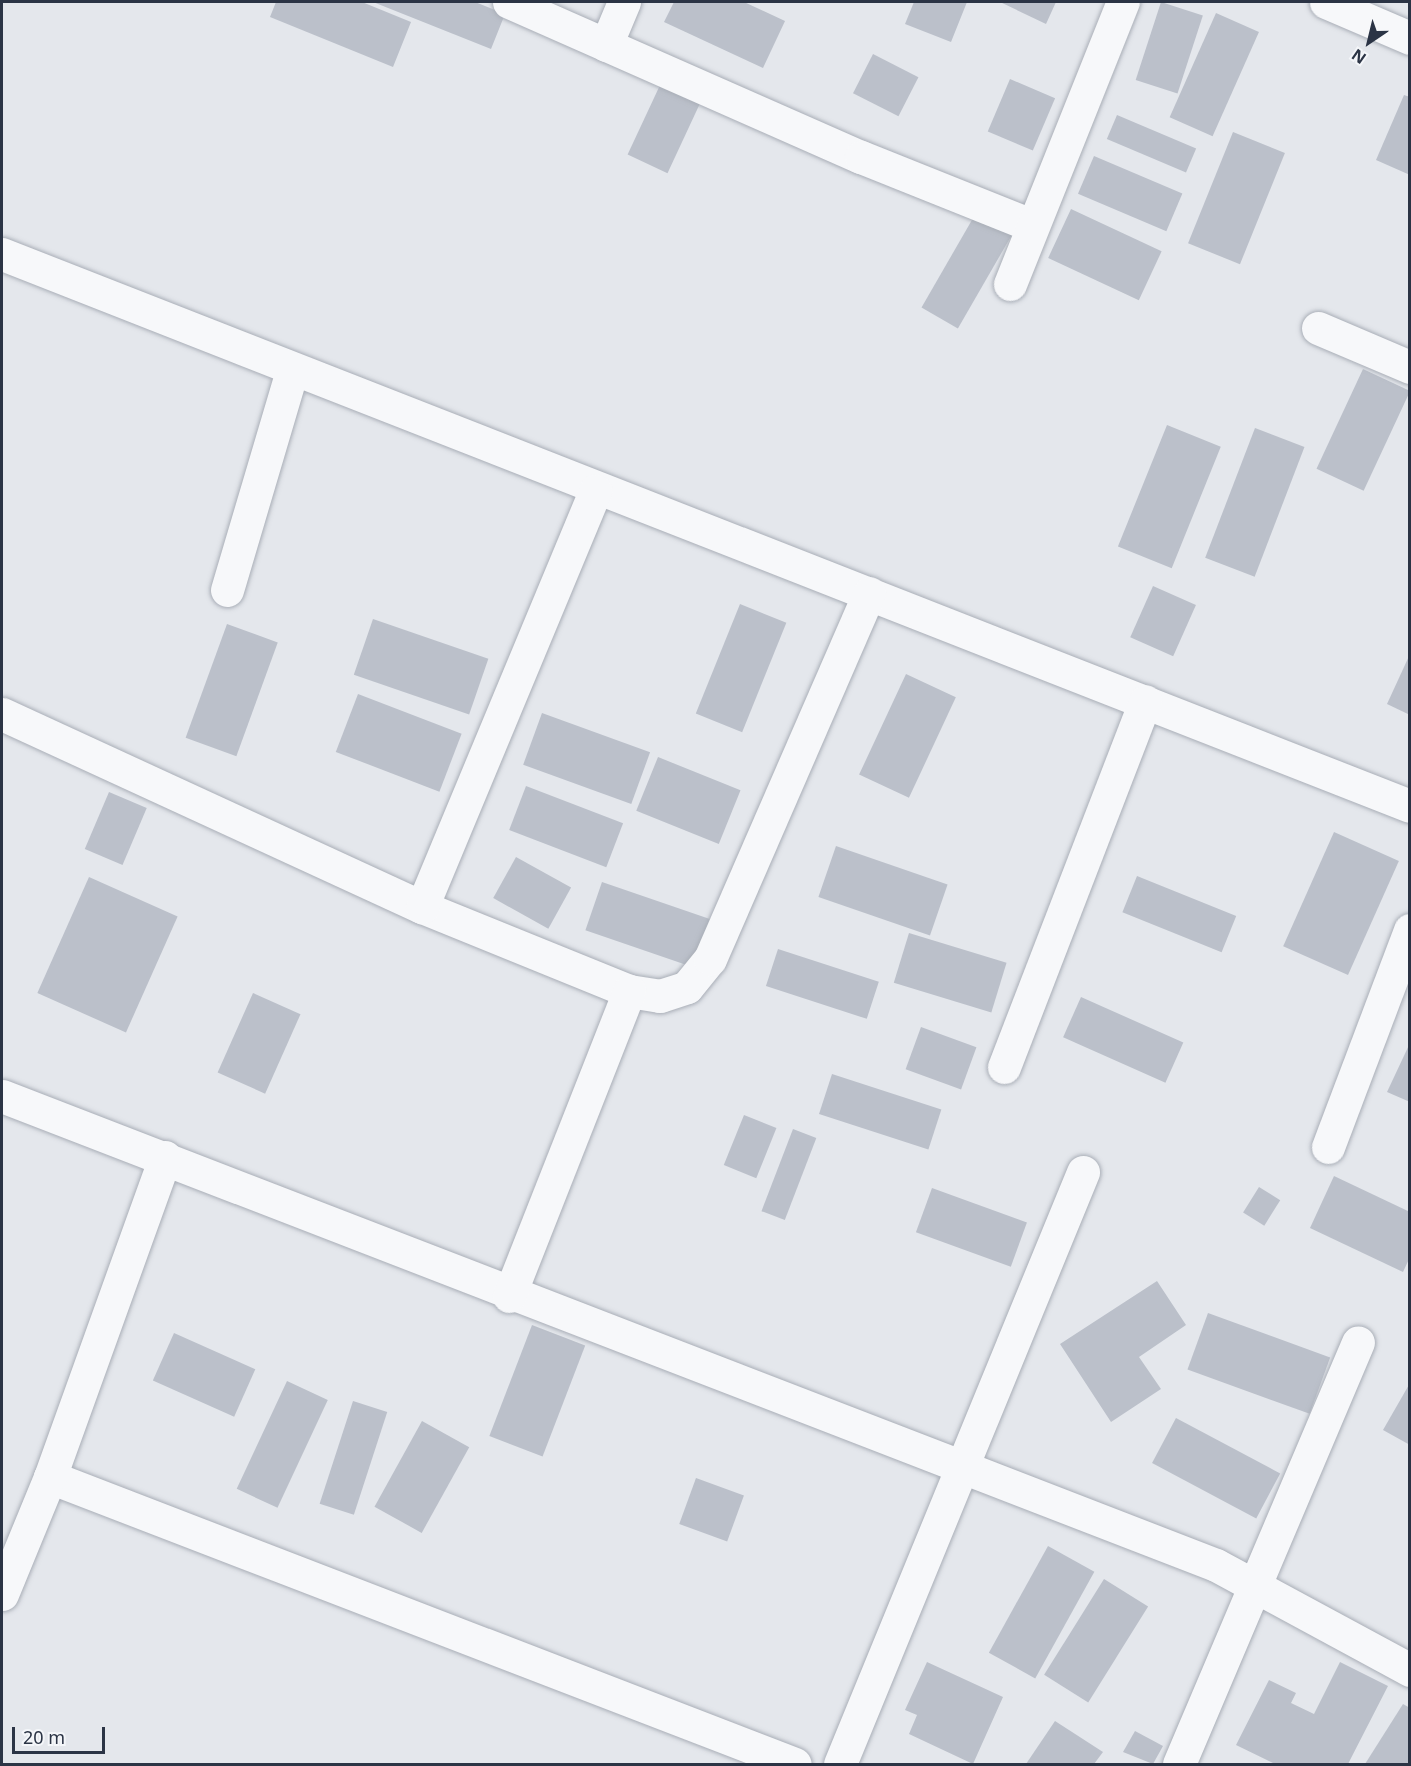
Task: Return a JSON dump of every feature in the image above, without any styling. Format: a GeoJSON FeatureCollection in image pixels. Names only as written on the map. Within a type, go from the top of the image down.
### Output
{"type":"FeatureCollection","features":[{"type":"Feature","properties":{"kind":"street"},"geometry":{"type":"LineString","coordinates":[[509,2],[1031,225]]}},
{"type":"Feature","properties":{"kind":"street"},"geometry":{"type":"LineString","coordinates":[[606,45],[624,2]]}},
{"type":"Feature","properties":{"kind":"street"},"geometry":{"type":"LineString","coordinates":[[1010,284],[1031,225],[1123,2]]}},
{"type":"Feature","properties":{"kind":"street"},"geometry":{"type":"LineString","coordinates":[[1326,2],[1410,38]]}},
{"type":"Feature","properties":{"kind":"street"},"geometry":{"type":"LineString","coordinates":[[2,254],[595,491],[869,593],[1410,806]]}},
{"type":"Feature","properties":{"kind":"street"},"geometry":{"type":"LineString","coordinates":[[1318,328],[1410,367]]}},
{"type":"Feature","properties":{"kind":"street"},"geometry":{"type":"LineString","coordinates":[[227,590],[292,371]]}},
{"type":"Feature","properties":{"kind":"street"},"geometry":{"type":"LineString","coordinates":[[422,907],[595,491]]}},
{"type":"Feature","properties":{"kind":"street"},"geometry":{"type":"LineString","coordinates":[[2,714],[422,907],[629,991],[660,996],[687,987],[710,959],[869,593]]}},
{"type":"Feature","properties":{"kind":"street"},"geometry":{"type":"LineString","coordinates":[[1004,1067],[1145,701]]}},
{"type":"Feature","properties":{"kind":"street"},"geometry":{"type":"LineString","coordinates":[[1328,1147],[1410,930]]}},
{"type":"Feature","properties":{"kind":"street"},"geometry":{"type":"LineString","coordinates":[[509,1296],[629,991]]}},
{"type":"Feature","properties":{"kind":"street"},"geometry":{"type":"LineString","coordinates":[[2,1096],[165,1157],[509,1296],[1257,1585],[1410,1670]]}},
{"type":"Feature","properties":{"kind":"street"},"geometry":{"type":"LineString","coordinates":[[2,1593],[50,1477],[165,1157]]}},
{"type":"Feature","properties":{"kind":"street"},"geometry":{"type":"LineString","coordinates":[[840,1764],[1083,1172]]}},
{"type":"Feature","properties":{"kind":"street"},"geometry":{"type":"LineString","coordinates":[[1179,1764],[1257,1585],[1358,1342]]}},
{"type":"Feature","properties":{"kind":"street"},"geometry":{"type":"LineString","coordinates":[[50,1477],[795,1764]]}},
{"type":"Feature","properties":{"kind":"building"},"geometry":{"type":"Polygon","coordinates":[[[276,2],[362,2],[411,22],[393,67],[270,17],[276,2]]]}},
{"type":"Feature","properties":{"kind":"building"},"geometry":{"type":"Polygon","coordinates":[[[373,2],[475,2],[505,14],[491,49],[373,2]]]}},
{"type":"Feature","properties":{"kind":"building"},"geometry":{"type":"Polygon","coordinates":[[[674,2],[744,2],[785,21],[763,68],[664,22],[674,2]]]}},
{"type":"Feature","properties":{"kind":"building"},"geometry":{"type":"Polygon","coordinates":[[[914,2],[967,2],[951,42],[905,24],[914,2]]]}},
{"type":"Feature","properties":{"kind":"building"},"geometry":{"type":"Polygon","coordinates":[[[1000,2],[1056,2],[1046,24],[1000,2]]]}},
{"type":"Feature","properties":{"kind":"building"},"geometry":{"type":"Polygon","coordinates":[[[1161,2],[1203,16],[1178,94],[1136,80],[1161,2]]]}},
{"type":"Feature","properties":{"kind":"building"},"geometry":{"type":"Polygon","coordinates":[[[1216,13],[1259,32],[1213,136],[1170,117],[1216,13]]]}},
{"type":"Feature","properties":{"kind":"building"},"geometry":{"type":"Polygon","coordinates":[[[873,54],[918,77],[898,116],[853,93],[873,54]]]}},
{"type":"Feature","properties":{"kind":"building"},"geometry":{"type":"Polygon","coordinates":[[[1010,79],[1055,98],[1033,151],[988,131],[1010,79]]]}},
{"type":"Feature","properties":{"kind":"building"},"geometry":{"type":"Polygon","coordinates":[[[661,83],[701,102],[667,173],[628,155],[661,83]]]}},
{"type":"Feature","properties":{"kind":"building"},"geometry":{"type":"Polygon","coordinates":[[[1404,95],[1410,97],[1410,175],[1376,160],[1404,95]]]}},
{"type":"Feature","properties":{"kind":"building"},"geometry":{"type":"Polygon","coordinates":[[[1117,115],[1196,149],[1186,173],[1107,139],[1117,115]]]}},
{"type":"Feature","properties":{"kind":"building"},"geometry":{"type":"Polygon","coordinates":[[[1233,132],[1285,153],[1240,264],[1188,243],[1233,132]]]}},
{"type":"Feature","properties":{"kind":"building"},"geometry":{"type":"Polygon","coordinates":[[[1094,156],[1182,194],[1166,231],[1078,194],[1094,156]]]}},
{"type":"Feature","properties":{"kind":"building"},"geometry":{"type":"Polygon","coordinates":[[[1071,209],[1162,251],[1139,300],[1048,258],[1071,209]]]}},
{"type":"Feature","properties":{"kind":"building"},"geometry":{"type":"Polygon","coordinates":[[[976,213],[1012,234],[958,328],[922,307],[976,213]]]}},
{"type":"Feature","properties":{"kind":"building"},"geometry":{"type":"Polygon","coordinates":[[[1363,369],[1410,391],[1364,491],[1317,469],[1363,369]]]}},
{"type":"Feature","properties":{"kind":"building"},"geometry":{"type":"Polygon","coordinates":[[[1167,425],[1221,447],[1172,568],[1118,546],[1167,425]]]}},
{"type":"Feature","properties":{"kind":"building"},"geometry":{"type":"Polygon","coordinates":[[[1255,428],[1304,447],[1255,577],[1205,558],[1255,428]]]}},
{"type":"Feature","properties":{"kind":"building"},"geometry":{"type":"Polygon","coordinates":[[[1153,586],[1196,605],[1173,656],[1130,637],[1153,586]]]}},
{"type":"Feature","properties":{"kind":"building"},"geometry":{"type":"Polygon","coordinates":[[[740,604],[786,623],[742,732],[696,713],[740,604]]]}},
{"type":"Feature","properties":{"kind":"building"},"geometry":{"type":"Polygon","coordinates":[[[373,619],[488,659],[469,715],[354,675],[373,619]]]}},
{"type":"Feature","properties":{"kind":"building"},"geometry":{"type":"Polygon","coordinates":[[[227,624],[278,642],[236,756],[186,738],[227,624]]]}},
{"type":"Feature","properties":{"kind":"building"},"geometry":{"type":"Polygon","coordinates":[[[1410,654],[1410,715],[1387,704],[1410,654]]]}},
{"type":"Feature","properties":{"kind":"building"},"geometry":{"type":"Polygon","coordinates":[[[906,674],[956,697],[909,798],[859,775],[906,674]]]}},
{"type":"Feature","properties":{"kind":"building"},"geometry":{"type":"Polygon","coordinates":[[[358,694],[462,734],[439,792],[336,752],[358,694]]]}},
{"type":"Feature","properties":{"kind":"building"},"geometry":{"type":"Polygon","coordinates":[[[542,713],[650,752],[631,804],[523,765],[542,713]]]}},
{"type":"Feature","properties":{"kind":"building"},"geometry":{"type":"Polygon","coordinates":[[[658,757],[741,790],[719,844],[636,811],[658,757]]]}},
{"type":"Feature","properties":{"kind":"building"},"geometry":{"type":"Polygon","coordinates":[[[526,786],[623,823],[606,867],[509,830],[526,786]]]}},
{"type":"Feature","properties":{"kind":"building"},"geometry":{"type":"Polygon","coordinates":[[[109,792],[147,808],[123,865],[85,849],[109,792]]]}},
{"type":"Feature","properties":{"kind":"building"},"geometry":{"type":"Polygon","coordinates":[[[1334,832],[1399,861],[1348,975],[1283,946],[1334,832]]]}},
{"type":"Feature","properties":{"kind":"building"},"geometry":{"type":"Polygon","coordinates":[[[836,846],[948,884],[930,935],[818,897],[836,846]]]}},
{"type":"Feature","properties":{"kind":"building"},"geometry":{"type":"Polygon","coordinates":[[[516,857],[571,888],[548,929],[493,898],[516,857]]]}},
{"type":"Feature","properties":{"kind":"building"},"geometry":{"type":"Polygon","coordinates":[[[1137,876],[1236,916],[1222,952],[1122,912],[1137,876]]]}},
{"type":"Feature","properties":{"kind":"building"},"geometry":{"type":"Polygon","coordinates":[[[89,877],[178,916],[126,1032],[37,993],[89,877]]]}},
{"type":"Feature","properties":{"kind":"building"},"geometry":{"type":"Polygon","coordinates":[[[602,882],[710,919],[693,967],[585,930],[602,882]]]}},
{"type":"Feature","properties":{"kind":"building"},"geometry":{"type":"Polygon","coordinates":[[[909,933],[1007,963],[991,1013],[894,983],[909,933]]]}},
{"type":"Feature","properties":{"kind":"building"},"geometry":{"type":"Polygon","coordinates":[[[778,949],[879,982],[867,1019],[766,986],[778,949]]]}},
{"type":"Feature","properties":{"kind":"building"},"geometry":{"type":"Polygon","coordinates":[[[253,993],[301,1014],[265,1094],[218,1072],[253,993]]]}},
{"type":"Feature","properties":{"kind":"building"},"geometry":{"type":"Polygon","coordinates":[[[1081,997],[1183,1043],[1165,1083],[1063,1037],[1081,997]]]}},
{"type":"Feature","properties":{"kind":"building"},"geometry":{"type":"Polygon","coordinates":[[[921,1027],[976,1047],[961,1089],[906,1069],[921,1027]]]}},
{"type":"Feature","properties":{"kind":"building"},"geometry":{"type":"Polygon","coordinates":[[[1410,1043],[1410,1102],[1387,1092],[1410,1043]]]}},
{"type":"Feature","properties":{"kind":"building"},"geometry":{"type":"Polygon","coordinates":[[[832,1074],[941,1110],[928,1149],[819,1114],[832,1074]]]}},
{"type":"Feature","properties":{"kind":"building"},"geometry":{"type":"Polygon","coordinates":[[[744,1115],[776,1128],[756,1178],[724,1165],[744,1115]]]}},
{"type":"Feature","properties":{"kind":"building"},"geometry":{"type":"Polygon","coordinates":[[[793,1129],[816,1138],[785,1220],[761,1211],[793,1129]]]}},
{"type":"Feature","properties":{"kind":"building"},"geometry":{"type":"Polygon","coordinates":[[[1334,1176],[1410,1212],[1410,1257],[1403,1272],[1310,1228],[1334,1176]]]}},
{"type":"Feature","properties":{"kind":"building"},"geometry":{"type":"Polygon","coordinates":[[[1259,1187],[1280,1200],[1264,1226],[1243,1212],[1259,1187]]]}},
{"type":"Feature","properties":{"kind":"building"},"geometry":{"type":"Polygon","coordinates":[[[932,1188],[1027,1223],[1011,1267],[916,1232],[932,1188]]]}},
{"type":"Feature","properties":{"kind":"building"},"geometry":{"type":"Polygon","coordinates":[[[1157,1281],[1186,1325],[1139,1357],[1161,1389],[1111,1422],[1060,1344],[1157,1281]]]}},
{"type":"Feature","properties":{"kind":"building"},"geometry":{"type":"Polygon","coordinates":[[[1208,1313],[1330,1357],[1310,1414],[1187,1369],[1208,1313]]]}},
{"type":"Feature","properties":{"kind":"building"},"geometry":{"type":"Polygon","coordinates":[[[532,1325],[585,1345],[543,1457],[489,1436],[532,1325]]]}},
{"type":"Feature","properties":{"kind":"building"},"geometry":{"type":"Polygon","coordinates":[[[174,1333],[255,1369],[234,1417],[153,1381],[174,1333]]]}},
{"type":"Feature","properties":{"kind":"building"},"geometry":{"type":"Polygon","coordinates":[[[287,1381],[328,1400],[277,1508],[237,1489],[287,1381]]]}},
{"type":"Feature","properties":{"kind":"building"},"geometry":{"type":"Polygon","coordinates":[[[1410,1383],[1410,1445],[1383,1430],[1410,1383]]]}},
{"type":"Feature","properties":{"kind":"building"},"geometry":{"type":"Polygon","coordinates":[[[353,1401],[387,1412],[354,1515],[320,1504],[353,1401]]]}},
{"type":"Feature","properties":{"kind":"building"},"geometry":{"type":"Polygon","coordinates":[[[1176,1418],[1280,1473],[1256,1518],[1152,1463],[1176,1418]]]}},
{"type":"Feature","properties":{"kind":"building"},"geometry":{"type":"Polygon","coordinates":[[[422,1421],[469,1447],[422,1533],[374,1507],[422,1421]]]}},
{"type":"Feature","properties":{"kind":"building"},"geometry":{"type":"Polygon","coordinates":[[[696,1478],[744,1495],[727,1541],[679,1524],[696,1478]]]}},
{"type":"Feature","properties":{"kind":"building"},"geometry":{"type":"Polygon","coordinates":[[[1048,1546],[1094,1572],[1035,1678],[989,1653],[1048,1546]]]}},
{"type":"Feature","properties":{"kind":"building"},"geometry":{"type":"Polygon","coordinates":[[[1104,1579],[1148,1607],[1088,1702],[1044,1675],[1104,1579]]]}},
{"type":"Feature","properties":{"kind":"building"},"geometry":{"type":"Polygon","coordinates":[[[927,1662],[1003,1697],[973,1764],[909,1734],[917,1715],[905,1710],[927,1662]]]}},
{"type":"Feature","properties":{"kind":"building"},"geometry":{"type":"Polygon","coordinates":[[[1340,1662],[1388,1686],[1348,1764],[1275,1764],[1236,1745],[1269,1680],[1296,1693],[1291,1703],[1314,1714],[1340,1662]]]}},
{"type":"Feature","properties":{"kind":"building"},"geometry":{"type":"Polygon","coordinates":[[[1403,1704],[1410,1708],[1410,1764],[1365,1764],[1403,1704]]]}},
{"type":"Feature","properties":{"kind":"building"},"geometry":{"type":"Polygon","coordinates":[[[1055,1721],[1103,1752],[1094,1764],[1026,1764],[1055,1721]]]}},
{"type":"Feature","properties":{"kind":"building"},"geometry":{"type":"Polygon","coordinates":[[[1135,1731],[1163,1746],[1153,1764],[1123,1752],[1135,1731]]]}}]}
